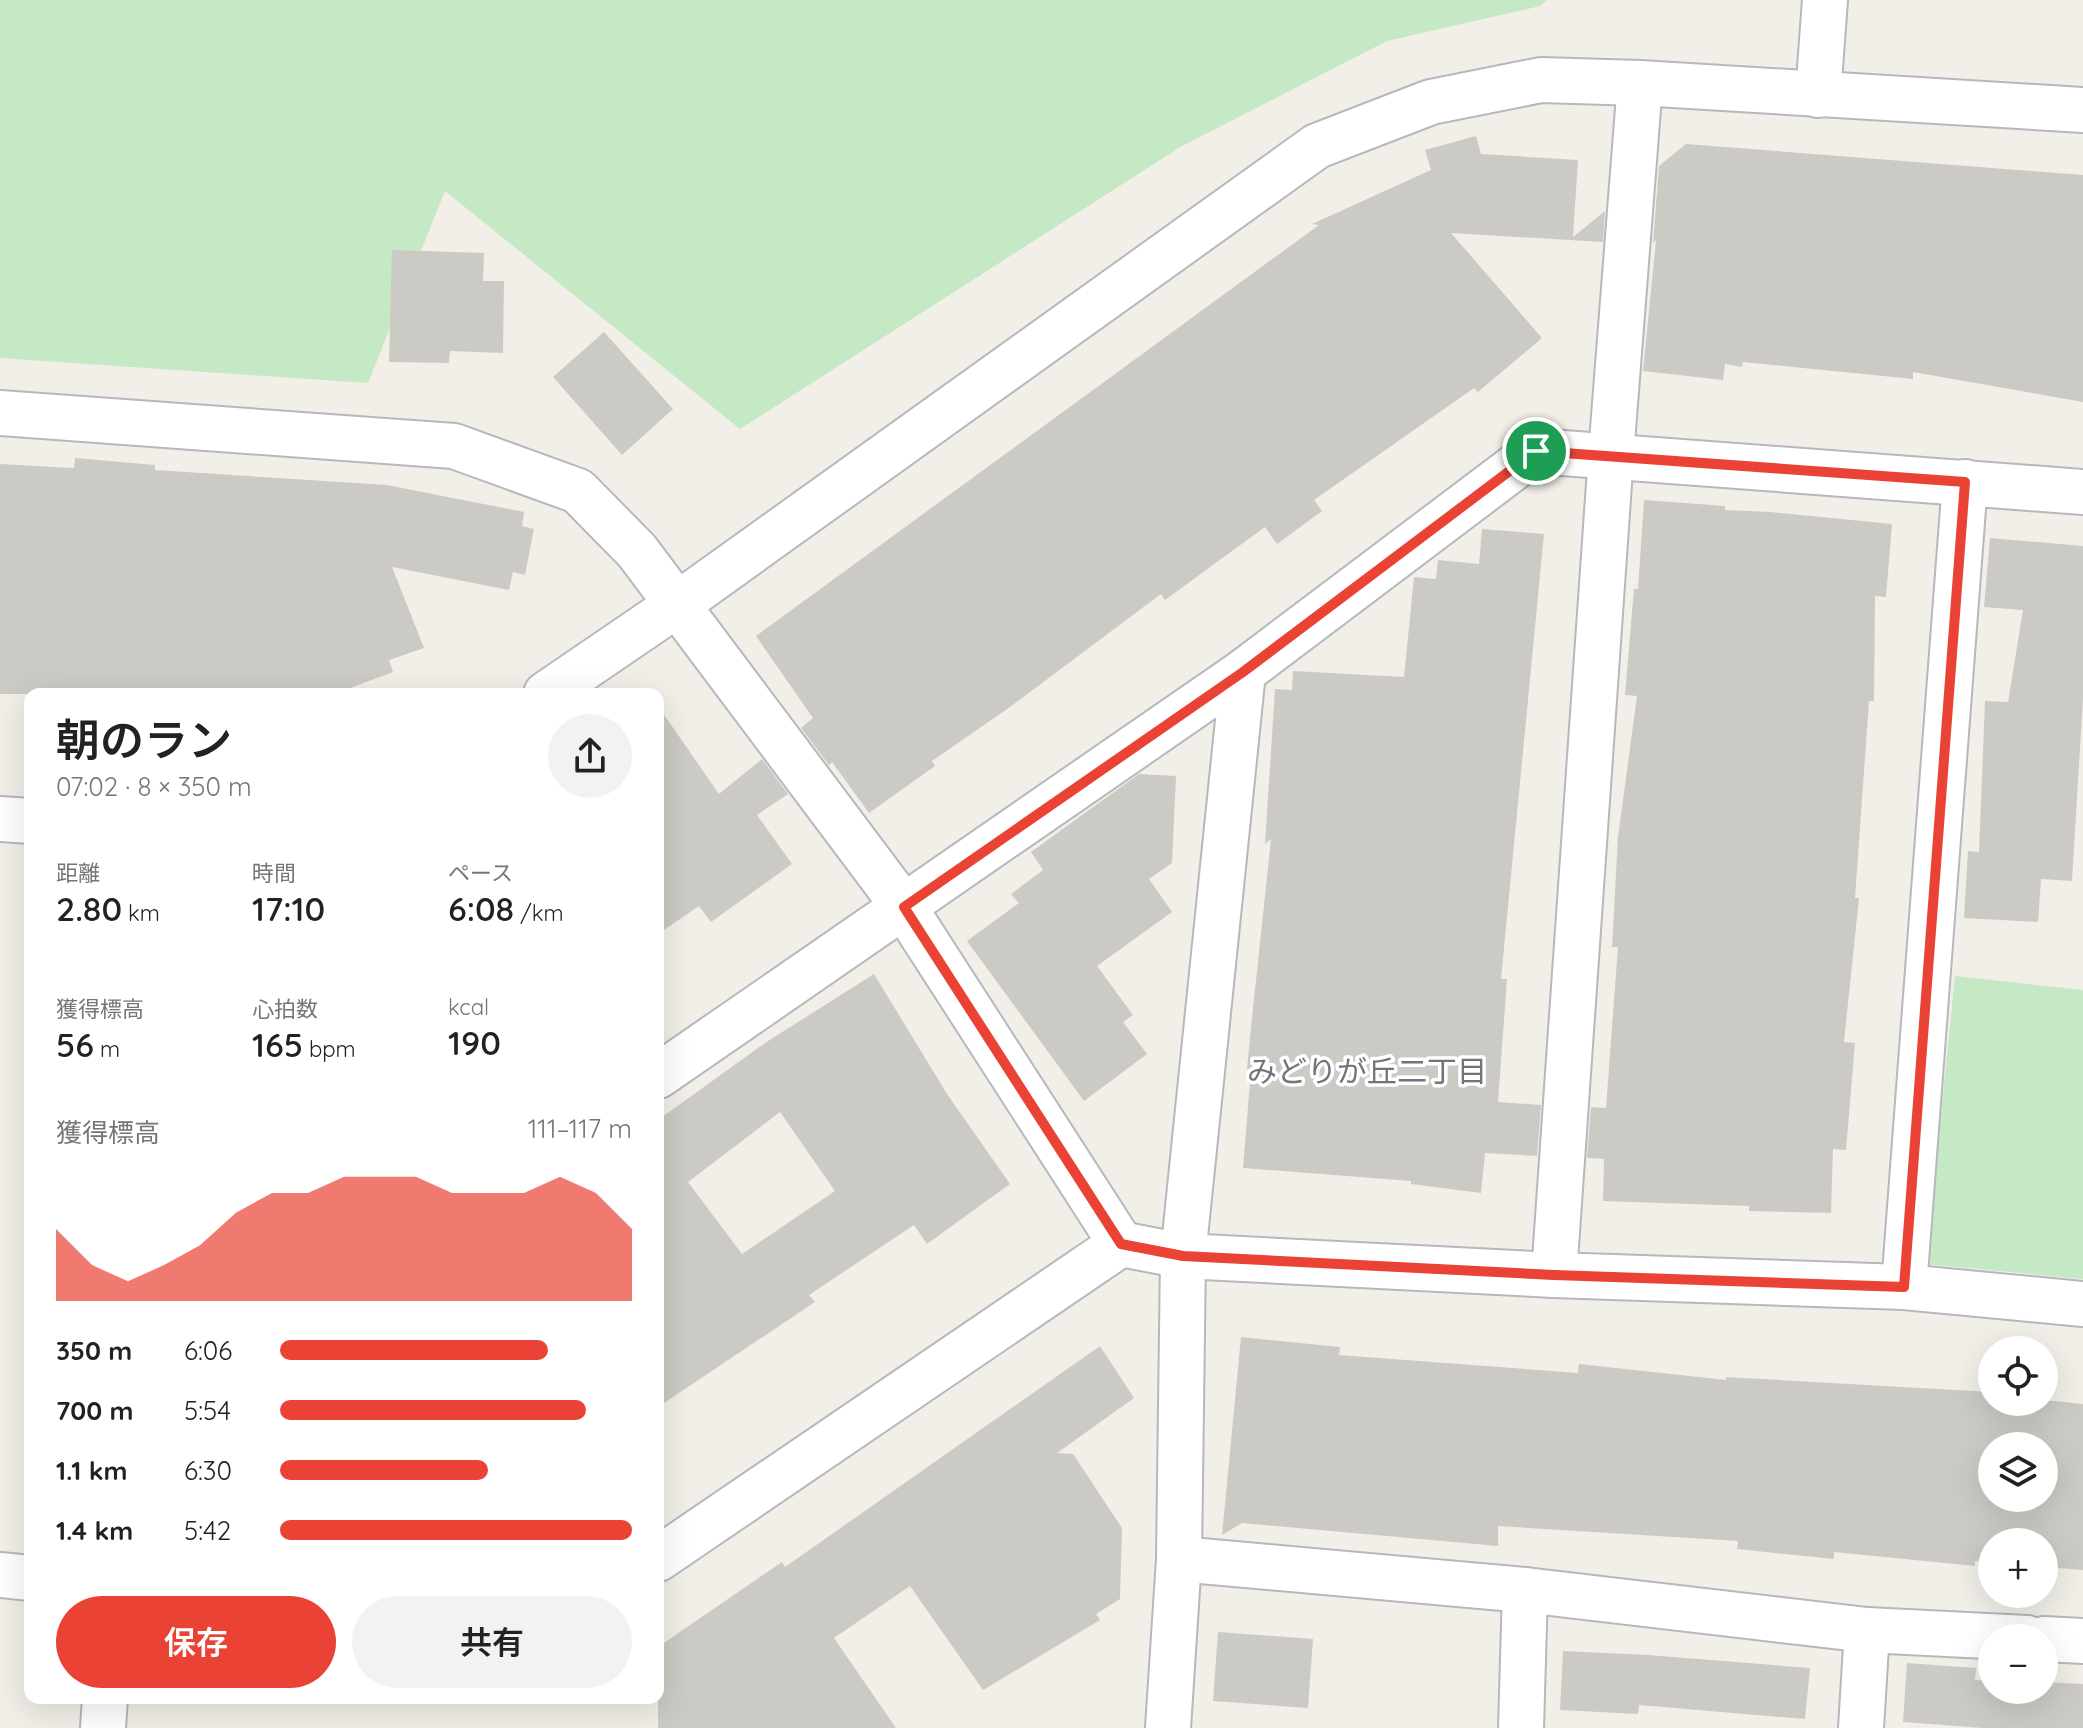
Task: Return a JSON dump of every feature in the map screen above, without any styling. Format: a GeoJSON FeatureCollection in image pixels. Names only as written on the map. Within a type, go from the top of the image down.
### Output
{"type":"FeatureCollection","features":[{"type":"Feature","properties":{"kind":"street"},"geometry":{"type":"LineString","coordinates":[[1818,95],[1825,0]]}},
{"type":"Feature","properties":{"kind":"street"},"geometry":{"type":"LineString","coordinates":[[555,688],[678,604],[1317,146],[1431,102],[1541,80],[1640,83],[2083,110]]}},
{"type":"Feature","properties":{"kind":"street"},"geometry":{"type":"LineString","coordinates":[[1554,1275],[1640,83]]}},
{"type":"Feature","properties":{"kind":"street"},"geometry":{"type":"LineString","coordinates":[[0,413],[454,446],[578,491],[637,551],[904,907],[1121,1244]]}},
{"type":"Feature","properties":{"kind":"street"},"geometry":{"type":"LineString","coordinates":[[664,1072],[1243,672],[1536,451],[2083,492]]}},
{"type":"Feature","properties":{"kind":"street"},"geometry":{"type":"LineString","coordinates":[[1904,1287],[1965,482]]}},
{"type":"Feature","properties":{"kind":"street"},"geometry":{"type":"LineString","coordinates":[[1168,1728],[1179,1559],[1183,1256],[1243,672]]}},
{"type":"Feature","properties":{"kind":"street"},"geometry":{"type":"LineString","coordinates":[[0,819],[24,821]]}},
{"type":"Feature","properties":{"kind":"street"},"geometry":{"type":"LineString","coordinates":[[664,1555],[1121,1244],[1183,1256],[1554,1275],[1904,1287],[2083,1304]]}},
{"type":"Feature","properties":{"kind":"street"},"geometry":{"type":"LineString","coordinates":[[1179,1559],[1525,1590],[1867,1630],[1978,1636]]}},
{"type":"Feature","properties":{"kind":"street"},"geometry":{"type":"LineString","coordinates":[[0,1575],[24,1577]]}},
{"type":"Feature","properties":{"kind":"street"},"geometry":{"type":"LineString","coordinates":[[1521,1728],[1525,1590]]}},
{"type":"Feature","properties":{"kind":"street"},"geometry":{"type":"LineString","coordinates":[[1861,1728],[1867,1630]]}},
{"type":"Feature","properties":{"kind":"street"},"geometry":{"type":"LineString","coordinates":[[2058,1640],[2083,1641]]}},
{"type":"Feature","properties":{"kind":"street"},"geometry":{"type":"LineString","coordinates":[[103,1728],[105,1704]]}},
{"type":"Feature","properties":{"kind":"green space"},"geometry":{"type":"Polygon","coordinates":[[[0,0],[1547,0],[1540,6],[1387,41],[1182,146],[740,429],[445,191],[368,383],[0,358],[0,0]]]}},
{"type":"Feature","properties":{"kind":"green space"},"geometry":{"type":"Polygon","coordinates":[[[1955,976],[2083,990],[2083,1279],[1926,1264],[1955,976]]]}},
{"type":"Feature","properties":{"kind":"building"},"geometry":{"type":"Polygon","coordinates":[[[1476,136],[1481,154],[1578,160],[1573,237],[1605,211],[1603,242],[1451,233],[1542,338],[1478,392],[1474,388],[1314,500],[1322,511],[1277,544],[1265,527],[1165,600],[1161,594],[932,761],[935,766],[869,813],[832,762],[829,765],[801,728],[813,718],[756,636],[1319,225],[1312,224],[1431,170],[1425,150],[1476,136]]]}},
{"type":"Feature","properties":{"kind":"building"},"geometry":{"type":"Polygon","coordinates":[[[1686,144],[2083,175],[2083,402],[1913,372],[1913,379],[1743,362],[1742,367],[1725,364],[1723,380],[1643,371],[1656,240],[1653,243],[1659,166],[1686,144]]]}},
{"type":"Feature","properties":{"kind":"building"},"geometry":{"type":"Polygon","coordinates":[[[392,250],[484,253],[483,281],[504,281],[503,353],[450,351],[449,363],[389,362],[392,250]]]}},
{"type":"Feature","properties":{"kind":"building"},"geometry":{"type":"Polygon","coordinates":[[[604,332],[673,409],[622,455],[553,377],[604,332]]]}},
{"type":"Feature","properties":{"kind":"building"},"geometry":{"type":"Polygon","coordinates":[[[75,458],[155,465],[155,470],[387,485],[524,512],[522,526],[534,529],[525,575],[513,572],[509,590],[392,567],[424,648],[389,660],[393,672],[350,688],[24,688],[24,694],[0,694],[0,464],[74,468],[75,458]]]}},
{"type":"Feature","properties":{"kind":"building"},"geometry":{"type":"Polygon","coordinates":[[[1644,500],[1892,524],[1886,597],[1875,596],[1874,701],[1869,701],[1855,898],[1859,898],[1844,1042],[1855,1043],[1846,1150],[1833,1149],[1831,1213],[1749,1211],[1749,1206],[1603,1201],[1604,1159],[1587,1158],[1591,1107],[1606,1108],[1618,947],[1612,947],[1618,837],[1637,696],[1625,695],[1634,589],[1638,589],[1644,500]]]}},
{"type":"Feature","properties":{"kind":"building"},"geometry":{"type":"Polygon","coordinates":[[[1482,529],[1544,534],[1501,979],[1507,979],[1498,1102],[1541,1105],[1537,1156],[1485,1153],[1481,1193],[1411,1184],[1411,1181],[1243,1168],[1251,1070],[1247,1069],[1271,839],[1265,844],[1275,689],[1292,690],[1293,671],[1404,677],[1414,577],[1436,579],[1438,560],[1479,564],[1482,529]]]}},
{"type":"Feature","properties":{"kind":"building"},"geometry":{"type":"Polygon","coordinates":[[[1990,538],[2083,546],[2083,698],[2072,881],[2041,879],[2038,922],[1964,918],[1968,851],[1979,852],[1985,701],[2008,702],[2023,610],[1984,607],[1990,538]]]}},
{"type":"Feature","properties":{"kind":"building"},"geometry":{"type":"Polygon","coordinates":[[[664,715],[719,794],[762,759],[788,794],[757,815],[792,864],[711,922],[699,906],[664,930],[664,715]]]}},
{"type":"Feature","properties":{"kind":"building"},"geometry":{"type":"Polygon","coordinates":[[[1139,774],[1176,776],[1172,863],[1149,879],[1172,912],[1097,966],[1133,1015],[1123,1022],[1147,1054],[1084,1101],[967,941],[1019,903],[1011,894],[1043,870],[1031,852],[1139,774]]]}},
{"type":"Feature","properties":{"kind":"building"},"geometry":{"type":"Polygon","coordinates":[[[874,974],[947,1094],[1010,1184],[927,1244],[914,1225],[809,1295],[815,1302],[664,1403],[664,1116],[768,1041],[874,974]],[[780,1112],[688,1182],[742,1254],[835,1191],[780,1112]]]}},
{"type":"Feature","properties":{"kind":"building"},"geometry":{"type":"Polygon","coordinates":[[[1241,1337],[1340,1347],[1339,1355],[1578,1373],[1579,1364],[1726,1380],[1726,1377],[1978,1391],[1978,1416],[2058,1416],[2058,1401],[2083,1404],[2083,1570],[2058,1568],[2058,1528],[1978,1528],[1978,1561],[1975,1561],[1975,1566],[1834,1552],[1834,1559],[1737,1549],[1738,1541],[1498,1526],[1498,1546],[1242,1523],[1222,1535],[1241,1337]]]}},
{"type":"Feature","properties":{"kind":"building"},"geometry":{"type":"Polygon","coordinates":[[[1100,1346],[1134,1398],[1057,1453],[1073,1454],[1122,1528],[1120,1599],[1096,1614],[1100,1620],[983,1690],[910,1586],[834,1638],[896,1728],[658,1728],[658,1704],[664,1704],[664,1643],[782,1562],[785,1567],[1100,1346]]]}},
{"type":"Feature","properties":{"kind":"building"},"geometry":{"type":"Polygon","coordinates":[[[1218,1632],[1313,1639],[1308,1708],[1213,1701],[1218,1632]]]}},
{"type":"Feature","properties":{"kind":"building"},"geometry":{"type":"Polygon","coordinates":[[[1563,1651],[1810,1668],[1805,1719],[1639,1705],[1638,1714],[1560,1710],[1563,1651]]]}},
{"type":"Feature","properties":{"kind":"building"},"geometry":{"type":"Polygon","coordinates":[[[1907,1663],[1976,1668],[1978,1704],[2058,1704],[2058,1683],[2083,1684],[2083,1728],[1983,1728],[1903,1722],[1907,1663]]]}},
{"type":"Feature","properties":{"kind":"district","name":"みどりが丘二丁目"},"geometry":{"type":"Point","coordinates":[1367,1072]}},
{"type":"Feature","properties":{"kind":"route"},"geometry":{"type":"LineString","coordinates":[[1536,451],[1965,482],[1904,1287],[1554,1275],[1183,1256],[1121,1244],[904,907],[1243,672],[1536,451]]}}]}
